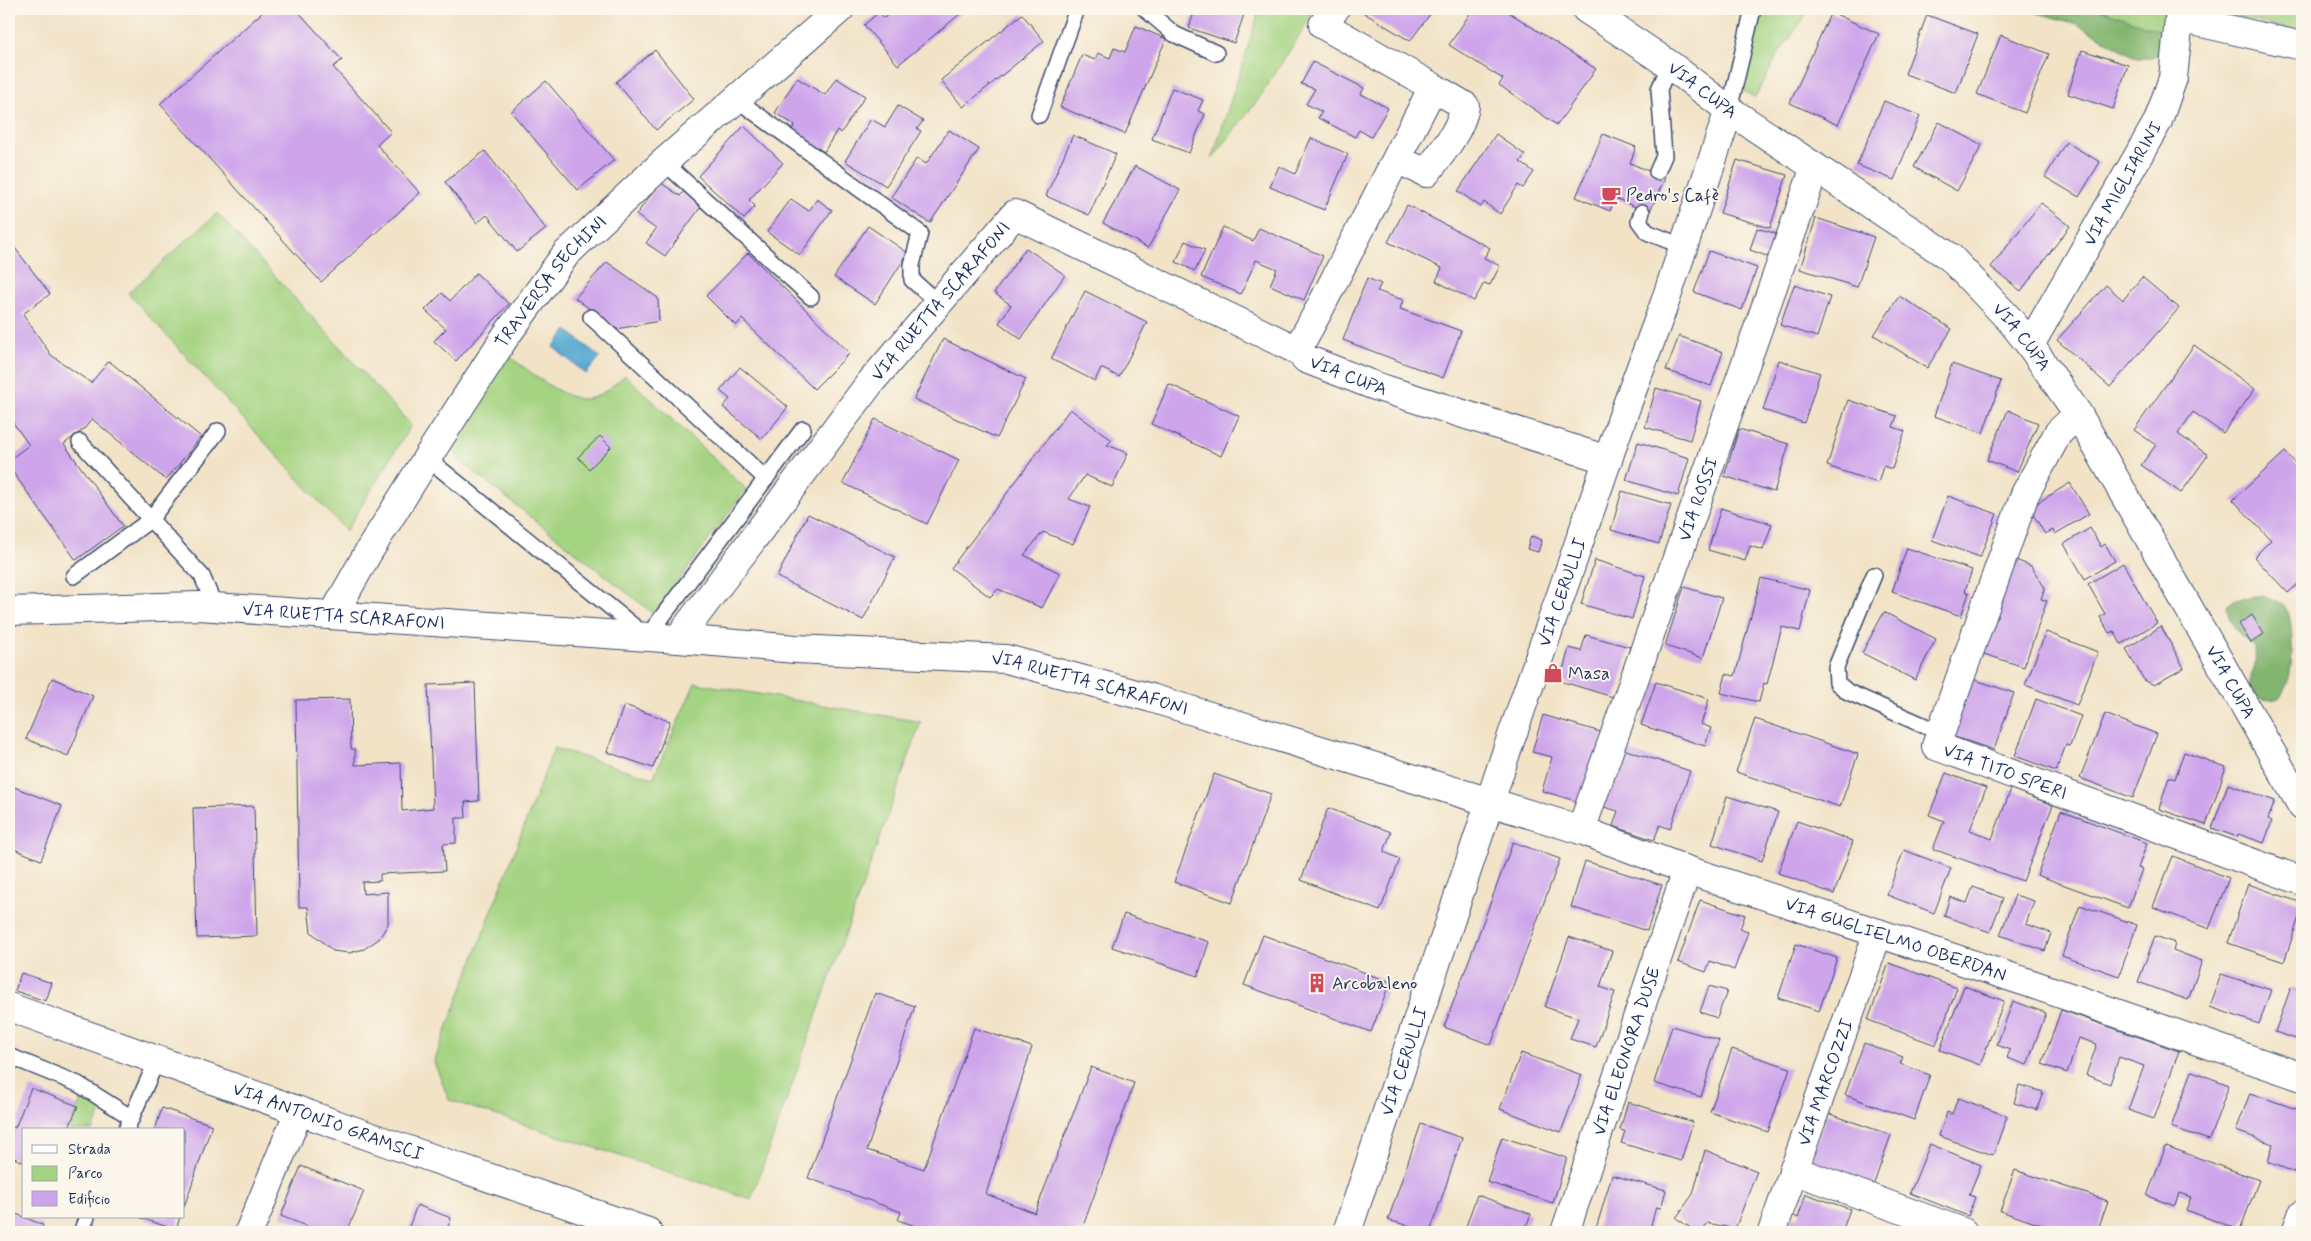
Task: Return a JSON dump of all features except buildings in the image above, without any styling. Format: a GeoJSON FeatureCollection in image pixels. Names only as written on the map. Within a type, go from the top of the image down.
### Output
{"type":"FeatureCollection","features":[{"type":"Feature","properties":{"kind":"street","name":"TRAVERSA SECHINI"},"geometry":{"type":"LineString","coordinates":[[333,615],[369,550],[505,337],[566,254],[664,162],[840,9]]}},
{"type":"Feature","properties":{"kind":"street"},"geometry":{"type":"LineString","coordinates":[[1334,9],[1323,25],[1464,106],[1463,115],[1442,153],[1426,172],[1397,159]]}},
{"type":"Feature","properties":{"kind":"street","name":"VIA CUPA"},"geometry":{"type":"LineString","coordinates":[[1586,9],[1670,65],[1729,110],[1950,257],[2010,320],[2030,345],[2078,414],[2302,806]]}},
{"type":"Feature","properties":{"kind":"street"},"geometry":{"type":"LineString","coordinates":[[2180,13],[2302,46]]}},
{"type":"Feature","properties":{"kind":"street","name":"VIA MIGLIARINI"},"geometry":{"type":"LineString","coordinates":[[2030,345],[2158,121],[2173,78],[2180,13]]}},
{"type":"Feature","properties":{"kind":"street","name":"VIA CUPA"},"geometry":{"type":"LineString","coordinates":[[1433,87],[1297,350],[1306,359],[1375,386],[1608,460]]}},
{"type":"Feature","properties":{"kind":"street","name":"VIA CERULLI"},"geometry":{"type":"LineString","coordinates":[[1347,1232],[1490,802],[1684,247],[1729,110]]}},
{"type":"Feature","properties":{"kind":"street","name":"VIA ROSSI"},"geometry":{"type":"LineString","coordinates":[[1581,830],[1815,167]]}},
{"type":"Feature","properties":{"kind":"street","name":"VIA RUETTA SCARAFONI"},"geometry":{"type":"LineString","coordinates":[[678,639],[870,383],[1015,214],[1297,350]]}},
{"type":"Feature","properties":{"kind":"street","name":"VIA TITO SPERI"},"geometry":{"type":"LineString","coordinates":[[2078,414],[2058,434],[2025,494],[1936,746],[2302,881]]}},
{"type":"Feature","properties":{"kind":"street","name":"VIA RUETTA SCARAFONI"},"geometry":{"type":"LineString","coordinates":[[9,611],[216,607],[647,636],[796,649],[1006,659],[1151,698],[1490,802]]}},
{"type":"Feature","properties":{"kind":"street","name":"VIA GUGLIELMO OBERDAN"},"geometry":{"type":"LineString","coordinates":[[1490,802],[1581,830],[1687,870],[2302,1076]]}},
{"type":"Feature","properties":{"kind":"street","name":"VIA ELEONORA DUSE"},"geometry":{"type":"LineString","coordinates":[[1565,1232],[1687,870]]}},
{"type":"Feature","properties":{"kind":"street","name":"VIA MARCOZZI"},"geometry":{"type":"LineString","coordinates":[[1772,1232],[1878,933]]}},
{"type":"Feature","properties":{"kind":"street","name":"VIA ANTONIO GRAMSCI"},"geometry":{"type":"LineString","coordinates":[[9,1007],[634,1230]]}},
{"type":"Feature","properties":{"kind":"street"},"geometry":{"type":"LineString","coordinates":[[249,1232],[299,1111]]}},
{"type":"Feature","properties":{"kind":"street"},"geometry":{"type":"LineString","coordinates":[[1793,1170],[1963,1232]]}},
{"type":"Feature","properties":{"kind":"street"},"geometry":{"type":"LineString","coordinates":[[2296,1232],[2302,1215]]}},
{"type":"Feature","properties":{"kind":"lane"},"geometry":{"type":"LineString","coordinates":[[1039,115],[1077,9]]}},
{"type":"Feature","properties":{"kind":"lane"},"geometry":{"type":"LineString","coordinates":[[1145,9],[1174,34],[1216,53]]}},
{"type":"Feature","properties":{"kind":"lane","name":"VIA CERULLI"},"geometry":{"type":"LineString","coordinates":[[1729,110],[1753,9]]}},
{"type":"Feature","properties":{"kind":"lane"},"geometry":{"type":"LineString","coordinates":[[1657,172],[1664,156],[1659,89],[1670,65]]}},
{"type":"Feature","properties":{"kind":"lane"},"geometry":{"type":"LineString","coordinates":[[736,99],[920,233],[912,264],[912,280],[938,303]]}},
{"type":"Feature","properties":{"kind":"lane"},"geometry":{"type":"LineString","coordinates":[[664,162],[811,297]]}},
{"type":"Feature","properties":{"kind":"lane"},"geometry":{"type":"LineString","coordinates":[[1642,212],[1638,221],[1647,232],[1684,247]]}},
{"type":"Feature","properties":{"kind":"lane"},"geometry":{"type":"LineString","coordinates":[[591,316],[766,478]]}},
{"type":"Feature","properties":{"kind":"lane"},"geometry":{"type":"LineString","coordinates":[[427,458],[647,636],[803,429]]}},
{"type":"Feature","properties":{"kind":"lane"},"geometry":{"type":"LineString","coordinates":[[74,576],[150,520],[218,431]]}},
{"type":"Feature","properties":{"kind":"lane"},"geometry":{"type":"LineString","coordinates":[[80,442],[202,576],[216,607]]}},
{"type":"Feature","properties":{"kind":"lane"},"geometry":{"type":"LineString","coordinates":[[1874,575],[1836,667],[1837,683],[1848,692],[1941,733]]}},
{"type":"Feature","properties":{"kind":"lane"},"geometry":{"type":"LineString","coordinates":[[9,1056],[78,1084],[129,1124],[157,1060]]}},
{"type":"Feature","properties":{"kind":"lane"},"geometry":{"type":"LineString","coordinates":[[81,1232],[87,1218]]}},
{"type":"Feature","properties":{"kind":"green space"},"geometry":{"type":"Polygon","coordinates":[[[1260,9],[1316,9],[1260,97],[1212,159],[1260,9]]]}},
{"type":"Feature","properties":{"kind":"green space"},"geometry":{"type":"Polygon","coordinates":[[[1762,9],[1810,9],[1777,56],[1755,98],[1739,88],[1762,9]]]}},
{"type":"Feature","properties":{"kind":"green space"},"geometry":{"type":"Polygon","coordinates":[[[2024,9],[2099,9],[2169,34],[2165,52],[2151,58],[2137,58],[2077,24],[2024,9]]]}},
{"type":"Feature","properties":{"kind":"green space"},"geometry":{"type":"Polygon","coordinates":[[[2099,9],[2171,9],[2169,34],[2099,9]]]}},
{"type":"Feature","properties":{"kind":"green space"},"geometry":{"type":"Polygon","coordinates":[[[2220,9],[2302,9],[2302,32],[2225,14],[2220,9]]]}},
{"type":"Feature","properties":{"kind":"green space"},"geometry":{"type":"Polygon","coordinates":[[[217,213],[411,425],[346,531],[128,293],[217,213]]]}},
{"type":"Feature","properties":{"kind":"green space"},"geometry":{"type":"Polygon","coordinates":[[[503,352],[554,388],[576,398],[586,399],[597,396],[625,375],[746,489],[654,614],[461,462],[448,443],[503,352]]]}},
{"type":"Feature","properties":{"kind":"green space"},"geometry":{"type":"Polygon","coordinates":[[[2264,596],[2277,601],[2287,610],[2292,634],[2291,666],[2288,681],[2279,698],[2269,700],[2259,698],[2252,693],[2249,682],[2255,666],[2255,647],[2240,634],[2233,624],[2227,606],[2234,600],[2264,596]]]}},
{"type":"Feature","properties":{"kind":"green space"},"geometry":{"type":"Polygon","coordinates":[[[695,683],[921,722],[751,1199],[449,1100],[434,1062],[554,748],[653,778],[695,683]]]}},
{"type":"Feature","properties":{"kind":"green space"},"geometry":{"type":"Polygon","coordinates":[[[83,1095],[102,1108],[94,1128],[70,1128],[83,1095]]]}},
{"type":"Feature","properties":{"kind":"water"},"geometry":{"type":"Polygon","coordinates":[[[567,330],[600,357],[586,374],[553,347],[567,330]]]}},
{"type":"Feature","properties":{"kind":"place","name":"Pedro's Cafè"},"geometry":{"type":"Point","coordinates":[1611,195]}},
{"type":"Feature","properties":{"kind":"place","name":"Masa"},"geometry":{"type":"Point","coordinates":[1553,673]}},
{"type":"Feature","properties":{"kind":"place","name":"Arcobaleno"},"geometry":{"type":"Point","coordinates":[1317,983]}}]}
